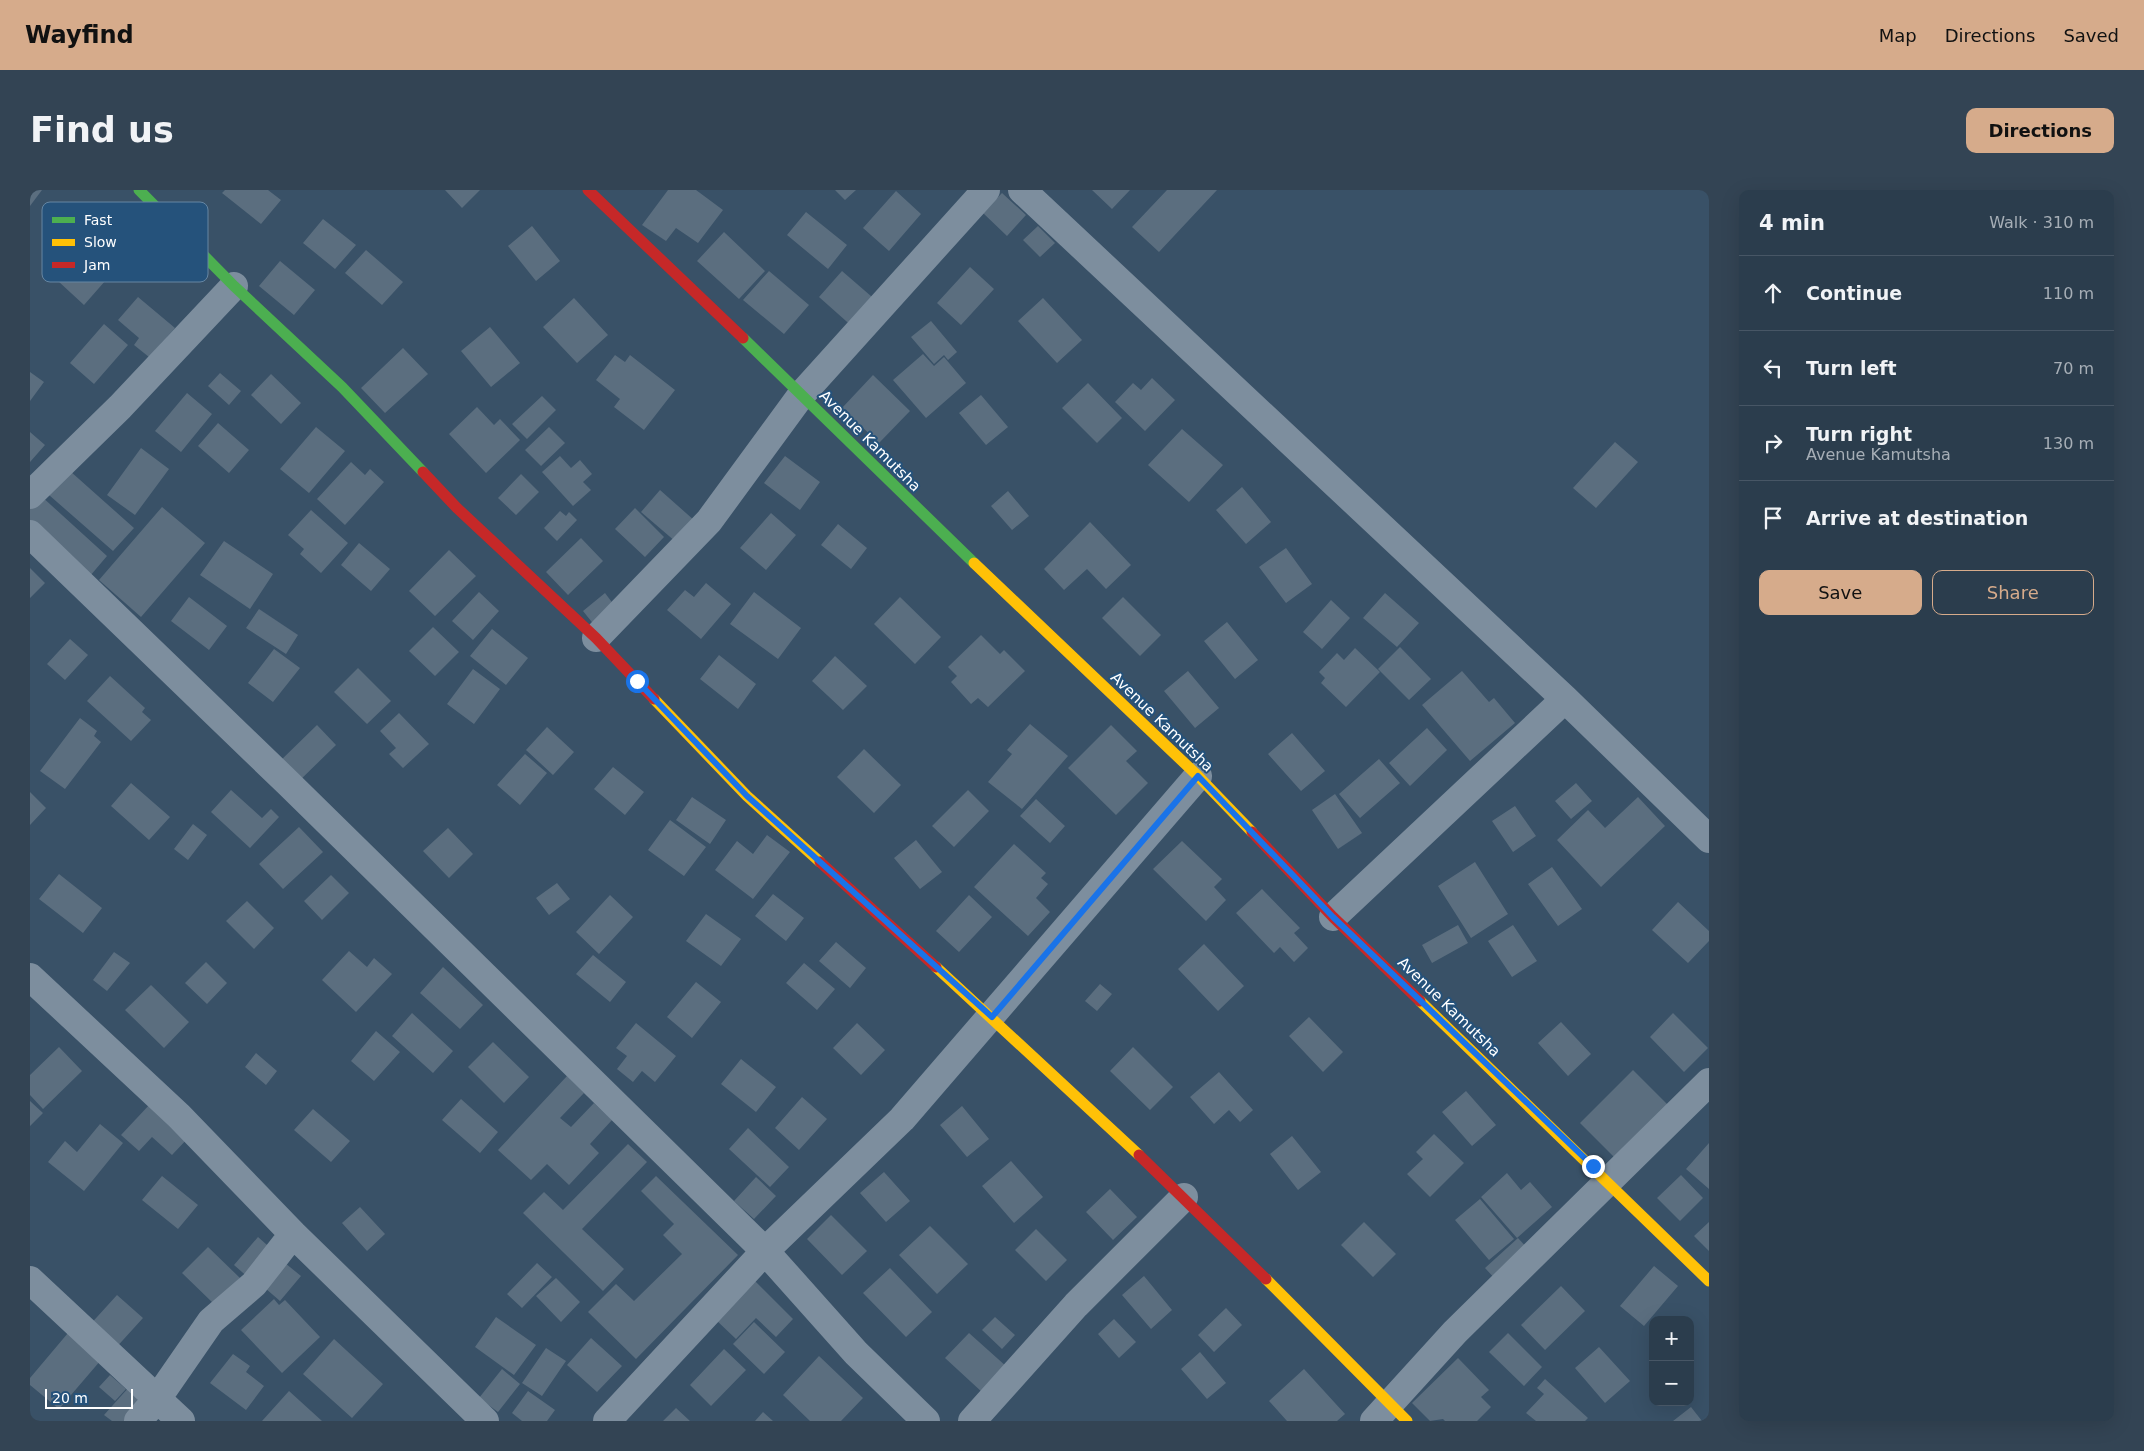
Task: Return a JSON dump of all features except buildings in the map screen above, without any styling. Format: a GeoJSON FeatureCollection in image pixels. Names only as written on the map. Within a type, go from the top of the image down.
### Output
{"type":"FeatureCollection","features":[{"type":"Feature","properties":{"kind":"street"},"geometry":{"type":"LineString","coordinates":[[139,190],[151,202]]}},
{"type":"Feature","properties":{"kind":"street","name":"Avenue Kamutsha"},"geometry":{"type":"LineString","coordinates":[[588,190],[802,394],[985,574],[1198,776],[1333,917],[1607,1180],[1709,1281]]}},
{"type":"Feature","properties":{"kind":"street"},"geometry":{"type":"LineString","coordinates":[[596,638],[709,521],[802,394],[986,190]]}},
{"type":"Feature","properties":{"kind":"street"},"geometry":{"type":"LineString","coordinates":[[1022,190],[1565,699],[1709,839]]}},
{"type":"Feature","properties":{"kind":"street"},"geometry":{"type":"LineString","coordinates":[[208,260],[342,387],[458,508],[596,638],[747,796],[992,1017],[1184,1197],[1390,1416],[1455,1332],[1607,1180],[1709,1082]]}},
{"type":"Feature","properties":{"kind":"street"},"geometry":{"type":"LineString","coordinates":[[30,495],[120,407],[234,286]]}},
{"type":"Feature","properties":{"kind":"street"},"geometry":{"type":"LineString","coordinates":[[30,534],[288,783],[765,1251],[856,1353],[926,1421]]}},
{"type":"Feature","properties":{"kind":"street"},"geometry":{"type":"LineString","coordinates":[[1333,917],[1565,699]]}},
{"type":"Feature","properties":{"kind":"street"},"geometry":{"type":"LineString","coordinates":[[607,1421],[765,1251],[902,1119],[1198,776]]}},
{"type":"Feature","properties":{"kind":"street"},"geometry":{"type":"LineString","coordinates":[[30,977],[179,1116],[293,1234],[484,1421]]}},
{"type":"Feature","properties":{"kind":"street"},"geometry":{"type":"LineString","coordinates":[[972,1421],[1076,1304],[1184,1197]]}},
{"type":"Feature","properties":{"kind":"street"},"geometry":{"type":"LineString","coordinates":[[138,1421],[157,1399],[211,1321],[254,1284],[293,1234]]}},
{"type":"Feature","properties":{"kind":"street"},"geometry":{"type":"LineString","coordinates":[[30,1280],[181,1421]]}},
{"type":"Feature","properties":{"kind":"traffic: fast"},"geometry":{"type":"LineString","coordinates":[[139,190],[151,202]]}},
{"type":"Feature","properties":{"kind":"traffic: fast"},"geometry":{"type":"LineString","coordinates":[[208,260],[342,387],[423,472]]}},
{"type":"Feature","properties":{"kind":"traffic: fast"},"geometry":{"type":"LineString","coordinates":[[743,338],[974,563]]}},
{"type":"Feature","properties":{"kind":"traffic: slow"},"geometry":{"type":"LineString","coordinates":[[974,563],[1198,776],[1252,832]]}},
{"type":"Feature","properties":{"kind":"traffic: slow"},"geometry":{"type":"LineString","coordinates":[[654,699],[747,796],[820,862]]}},
{"type":"Feature","properties":{"kind":"traffic: slow"},"geometry":{"type":"LineString","coordinates":[[936,967],[1139,1155]]}},
{"type":"Feature","properties":{"kind":"traffic: slow"},"geometry":{"type":"LineString","coordinates":[[1420,1001],[1709,1281]]}},
{"type":"Feature","properties":{"kind":"traffic: slow"},"geometry":{"type":"LineString","coordinates":[[1266,1279],[1407,1421]]}},
{"type":"Feature","properties":{"kind":"traffic: jam"},"geometry":{"type":"LineString","coordinates":[[588,190],[743,338]]}},
{"type":"Feature","properties":{"kind":"traffic: jam"},"geometry":{"type":"LineString","coordinates":[[423,472],[457,508],[596,638],[654,699]]}},
{"type":"Feature","properties":{"kind":"traffic: jam"},"geometry":{"type":"LineString","coordinates":[[1252,832],[1333,917],[1420,1001]]}},
{"type":"Feature","properties":{"kind":"traffic: jam"},"geometry":{"type":"LineString","coordinates":[[820,862],[936,967]]}},
{"type":"Feature","properties":{"kind":"traffic: jam"},"geometry":{"type":"LineString","coordinates":[[1139,1155],[1266,1279]]}},
{"type":"Feature","properties":{"kind":"route"},"geometry":{"type":"LineString","coordinates":[[637,681],[747,796],[992,1017],[1198,776],[1333,917],[1593,1166]]}}]}
